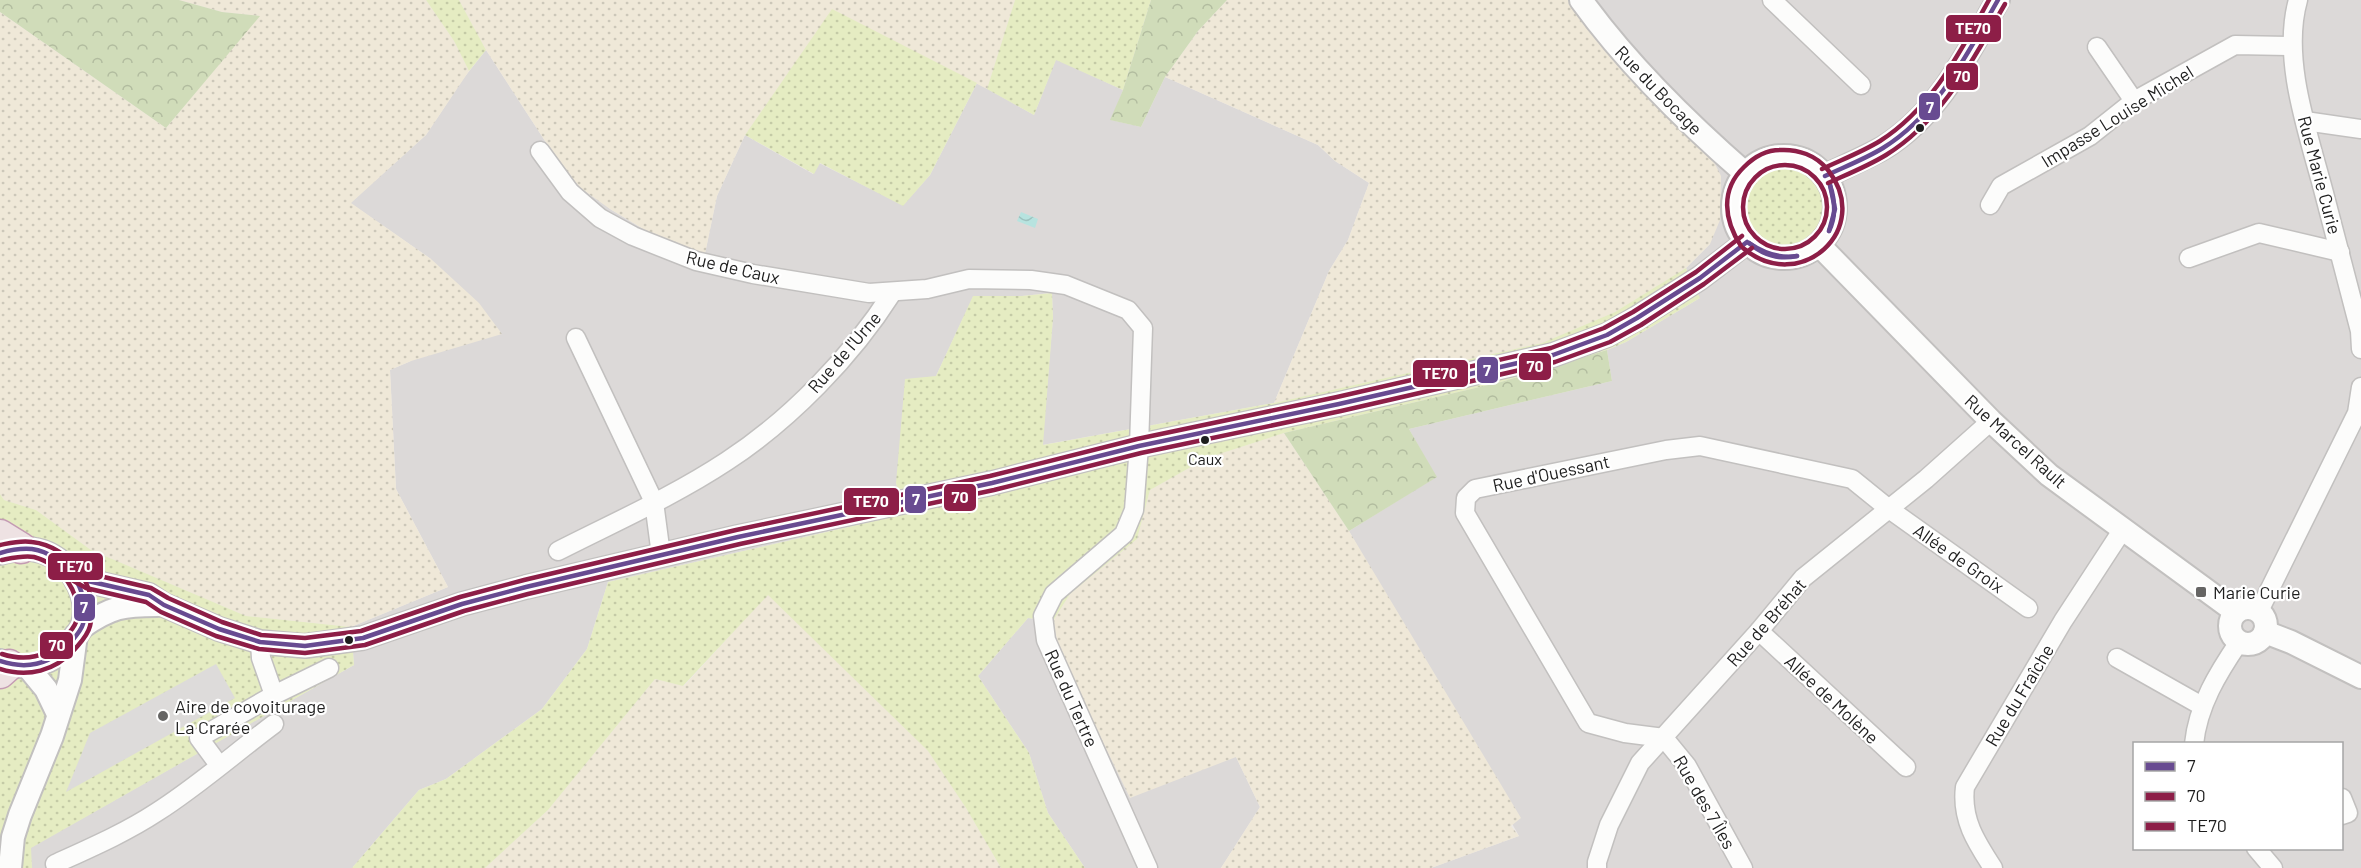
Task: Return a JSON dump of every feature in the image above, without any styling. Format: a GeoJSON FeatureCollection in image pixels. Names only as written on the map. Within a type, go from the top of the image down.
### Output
{"type":"FeatureCollection","features":[{"type":"Feature","properties":{"kind":"street","name":"Rue du Bocage"},"geometry":{"type":"LineString","coordinates":[[1581,0],[1607,36],[1641,74],[1746,174]]}},
{"type":"Feature","properties":{"kind":"street"},"geometry":{"type":"LineString","coordinates":[[1772,0],[1861,85]]}},
{"type":"Feature","properties":{"kind":"street","name":"Rue Marie Curie"},"geometry":{"type":"LineString","coordinates":[[2298,0],[2294,14],[2292,46],[2305,121],[2360,331],[2361,349]]}},
{"type":"Feature","properties":{"kind":"street"},"geometry":{"type":"LineString","coordinates":[[1825,176],[1883,148],[1917,121],[1960,67],[1991,4]]}},
{"type":"Feature","properties":{"kind":"street","name":"Impasse Louise Michel"},"geometry":{"type":"LineString","coordinates":[[1990,205],[2001,186],[2090,136],[2134,101],[2235,45],[2292,46]]}},
{"type":"Feature","properties":{"kind":"street"},"geometry":{"type":"LineString","coordinates":[[2097,47],[2134,101]]}},
{"type":"Feature","properties":{"kind":"street"},"geometry":{"type":"LineString","coordinates":[[2305,121],[2361,129]]}},
{"type":"Feature","properties":{"kind":"street","name":"Rue de Caux"},"geometry":{"type":"LineString","coordinates":[[540,151],[570,192],[600,218],[633,236],[696,261],[753,274],[869,293],[892,293]]}},
{"type":"Feature","properties":{"kind":"street"},"geometry":{"type":"LineString","coordinates":[[1777,156],[1795,157],[1812,164],[1825,176],[1834,193],[1835,212],[1830,230],[1819,245],[1802,255],[1782,258],[1763,254],[1747,242],[1737,226],[1733,208],[1736,189],[1746,174],[1760,162],[1777,156]]}},
{"type":"Feature","properties":{"kind":"street"},"geometry":{"type":"LineString","coordinates":[[2189,258],[2259,233],[2340,252]]}},
{"type":"Feature","properties":{"kind":"street"},"geometry":{"type":"LineString","coordinates":[[7,546],[36,549],[50,555],[88,581],[149,595],[164,605],[219,630],[260,642],[305,646],[363,638],[462,604],[661,555],[993,483],[1139,446],[1339,404],[1553,355],[1607,335],[1637,318],[1727,259],[1747,242]]}},
{"type":"Feature","properties":{"kind":"street","name":"Rue Marcel Rault"},"geometry":{"type":"LineString","coordinates":[[1819,245],[1991,421],[2049,475],[2236,612]]}},
{"type":"Feature","properties":{"kind":"street","name":"Rue de l'Urne"},"geometry":{"type":"LineString","coordinates":[[558,551],[726,462],[792,412],[872,325],[892,293],[927,289],[969,279],[1030,280],[1066,285],[1128,310],[1143,328],[1139,446]]}},
{"type":"Feature","properties":{"kind":"street"},"geometry":{"type":"LineString","coordinates":[[576,338],[654,502],[661,555]]}},
{"type":"Feature","properties":{"kind":"street"},"geometry":{"type":"LineString","coordinates":[[2361,387],[2359,412],[2262,622],[2263,638],[2253,644],[2239,642],[2232,635],[2229,623],[2236,612],[2248,607],[2262,622],[2291,642],[2361,677]]}},
{"type":"Feature","properties":{"kind":"street","name":"Rue de Bréhat"},"geometry":{"type":"LineString","coordinates":[[1597,868],[1609,825],[1640,763],[1759,631],[1803,578],[1889,509],[1991,421]]}},
{"type":"Feature","properties":{"kind":"street","name":"Rue du Tertre"},"geometry":{"type":"LineString","coordinates":[[1139,446],[1134,510],[1124,534],[1054,594],[1042,615],[1046,640],[1148,868]]}},
{"type":"Feature","properties":{"kind":"street","name":"Rue d'Ouessant"},"geometry":{"type":"LineString","coordinates":[[1664,738],[1625,733],[1588,723],[1465,513],[1466,498],[1475,489],[1666,450],[1700,446],[1852,479],[1889,509]]}},
{"type":"Feature","properties":{"kind":"street","name":"Allée de Groix"},"geometry":{"type":"LineString","coordinates":[[1889,509],[2028,608]]}},
{"type":"Feature","properties":{"kind":"street","name":"Rue du Fraîche"},"geometry":{"type":"LineString","coordinates":[[1993,868],[1977,843],[1968,823],[1963,803],[1965,787],[2063,621],[2123,529]]}},
{"type":"Feature","properties":{"kind":"street"},"geometry":{"type":"LineString","coordinates":[[10,868],[13,837],[27,793],[42,762],[70,680],[84,615],[83,598],[69,570]]}},
{"type":"Feature","properties":{"kind":"street"},"geometry":{"type":"LineString","coordinates":[[9,666],[51,660],[65,650],[79,631],[100,615],[124,605],[164,605]]}},
{"type":"Feature","properties":{"kind":"street","name":"Allée de Molène"},"geometry":{"type":"LineString","coordinates":[[1759,631],[1905,767]]}},
{"type":"Feature","properties":{"kind":"street"},"geometry":{"type":"LineString","coordinates":[[260,642],[261,658],[274,696]]}},
{"type":"Feature","properties":{"kind":"street"},"geometry":{"type":"LineString","coordinates":[[2194,742],[2202,706],[2225,662],[2239,642]]}},
{"type":"Feature","properties":{"kind":"street"},"geometry":{"type":"LineString","coordinates":[[2117,658],[2202,706]]}},
{"type":"Feature","properties":{"kind":"street"},"geometry":{"type":"LineString","coordinates":[[9,666],[46,689],[58,714]]}},
{"type":"Feature","properties":{"kind":"street"},"geometry":{"type":"LineString","coordinates":[[219,765],[199,738],[329,668]]}},
{"type":"Feature","properties":{"kind":"street"},"geometry":{"type":"LineString","coordinates":[[55,864],[110,840],[157,813],[274,724]]}},
{"type":"Feature","properties":{"kind":"street","name":"Rue des 7 Îles"},"geometry":{"type":"LineString","coordinates":[[1664,738],[1687,766],[1743,868]]}},
{"type":"Feature","properties":{"kind":"street"},"geometry":{"type":"LineString","coordinates":[[2343,800],[2348,813],[2343,815]]}},
{"type":"Feature","properties":{"kind":"street"},"geometry":{"type":"LineString","coordinates":[[2257,850],[2273,868]]}},
{"type":"Feature","properties":{"kind":"shaded area"},"geometry":{"type":"Polygon","coordinates":[[[179,0],[426,0],[454,41],[469,71],[426,135],[351,203],[431,259],[479,303],[502,334],[411,361],[390,370],[396,489],[448,587],[351,627],[246,616],[91,550],[36,510],[4,500],[0,494],[0,12],[166,128],[259,16],[222,12],[179,0]]]}},
{"type":"Feature","properties":{"kind":"shaded area"},"geometry":{"type":"Polygon","coordinates":[[[459,0],[1015,0],[987,89],[832,10],[745,135],[717,196],[704,259],[675,248],[610,209],[579,187],[545,141],[486,50],[459,0]]]}},
{"type":"Feature","properties":{"kind":"shaded area"},"geometry":{"type":"Polygon","coordinates":[[[1227,0],[1571,0],[1711,156],[1721,176],[1720,220],[1710,244],[1686,268],[1615,312],[1542,343],[1274,403],[1329,271],[1348,240],[1369,183],[1335,161],[1318,145],[1165,77],[1198,31],[1227,0]]]}},
{"type":"Feature","properties":{"kind":"shaded area"},"geometry":{"type":"Polygon","coordinates":[[[1571,0],[2361,0],[2361,868],[1431,868],[1519,836],[1349,531],[1436,477],[1409,429],[1612,381],[1607,350],[1626,342],[1700,298],[1686,268],[1710,244],[1571,0]]]}},
{"type":"Feature","properties":{"kind":"shaded area"},"geometry":{"type":"Polygon","coordinates":[[[486,50],[545,141],[610,209],[675,248],[704,258],[717,196],[745,135],[813,174],[819,163],[903,205],[930,175],[977,83],[1034,115],[1056,59],[1123,90],[1111,120],[1141,127],[1165,77],[1318,145],[1335,161],[1369,183],[1348,240],[1329,271],[1274,403],[1042,445],[1053,318],[1052,293],[973,297],[936,376],[896,483],[905,514],[608,582],[587,649],[542,709],[446,779],[419,790],[352,868],[32,868],[30,848],[354,665],[351,627],[448,587],[396,489],[390,370],[411,361],[431,259],[350,203],[426,135],[463,79],[486,50]]]}},
{"type":"Feature","properties":{"kind":"shaded area"},"geometry":{"type":"Polygon","coordinates":[[[1284,433],[1349,531],[1521,818],[1511,826],[1519,836],[1431,868],[1221,868],[1260,807],[1236,757],[1130,798],[1060,654],[1053,621],[1070,594],[1137,539],[1150,490],[1207,458],[1284,433]]]}},
{"type":"Feature","properties":{"kind":"shaded area"},"geometry":{"type":"Polygon","coordinates":[[[768,594],[928,751],[966,808],[1001,868],[485,868],[548,810],[655,679],[684,686],[768,594]]]}},
{"type":"Feature","properties":{"kind":"shaded area"},"geometry":{"type":"Polygon","coordinates":[[[1028,618],[1053,621],[1060,654],[1236,757],[1260,807],[1221,868],[1085,868],[1048,813],[1029,753],[978,676],[1028,618]]]}},
{"type":"Feature","properties":{"kind":"shaded area","name":"Aire de covoiturage La Crarée"},"geometry":{"type":"Polygon","coordinates":[[[216,664],[235,698],[66,792],[90,733],[216,664]]]}},
{"type":"Feature","properties":{"kind":"green space"},"geometry":{"type":"Polygon","coordinates":[[[0,0],[179,0],[222,12],[260,16],[166,128],[0,12],[0,0]]]}},
{"type":"Feature","properties":{"kind":"green space"},"geometry":{"type":"Polygon","coordinates":[[[426,0],[459,0],[486,50],[469,71],[454,41],[426,0]]]}},
{"type":"Feature","properties":{"kind":"green space"},"geometry":{"type":"Polygon","coordinates":[[[1015,0],[1151,0],[1123,90],[1056,60],[1034,115],[987,89],[1015,0]]]}},
{"type":"Feature","properties":{"kind":"green space"},"geometry":{"type":"Polygon","coordinates":[[[1151,0],[1227,0],[1198,31],[1165,77],[1141,127],[1110,120],[1123,90],[1151,0]]]}},
{"type":"Feature","properties":{"kind":"green space"},"geometry":{"type":"Polygon","coordinates":[[[832,9],[977,83],[930,175],[903,206],[820,163],[814,174],[745,135],[832,9]]]}},
{"type":"Feature","properties":{"kind":"green space"},"geometry":{"type":"Polygon","coordinates":[[[1793,169],[1806,175],[1817,186],[1823,199],[1821,222],[1806,239],[1793,245],[1777,245],[1764,239],[1749,222],[1747,199],[1753,186],[1770,171],[1793,169]]]}},
{"type":"Feature","properties":{"kind":"green space"},"geometry":{"type":"Polygon","coordinates":[[[1686,268],[1700,298],[1626,342],[1607,350],[1501,382],[1284,433],[1207,458],[1150,490],[1137,539],[1070,594],[1053,621],[1028,618],[978,676],[1029,753],[1048,813],[1085,868],[1001,868],[966,808],[928,751],[768,595],[683,686],[655,679],[548,810],[485,868],[352,868],[419,790],[446,779],[542,709],[587,649],[608,582],[905,514],[896,483],[905,379],[936,376],[973,296],[1022,296],[1052,293],[1053,318],[1043,445],[1274,403],[1542,343],[1615,312],[1686,268]]]}},
{"type":"Feature","properties":{"kind":"green space"},"geometry":{"type":"Polygon","coordinates":[[[1607,350],[1612,381],[1409,429],[1437,477],[1349,531],[1284,433],[1501,382],[1607,350]]]}},
{"type":"Feature","properties":{"kind":"green space"},"geometry":{"type":"Polygon","coordinates":[[[0,494],[4,500],[36,510],[91,550],[246,616],[351,627],[354,665],[31,848],[32,868],[0,868],[0,494]]]}},
{"type":"Feature","properties":{"kind":"water"},"geometry":{"type":"Polygon","coordinates":[[[1021,212],[1038,219],[1035,228],[1017,221],[1021,212]]]}},
{"type":"Feature","properties":{"kind":"transit line","name":"TE70"},"geometry":{"type":"LineString","coordinates":[[1822,169],[1880,141],[1915,112],[1943,78],[1989,0]]}},
{"type":"Feature","properties":{"kind":"transit line","name":"7"},"geometry":{"type":"LineString","coordinates":[[1825,176],[1883,148],[1920,118],[1949,82],[1998,0]]}},
{"type":"Feature","properties":{"kind":"transit line","name":"70"},"geometry":{"type":"LineString","coordinates":[[1828,183],[1886,155],[1924,124],[1955,87],[2005,4]]}},
{"type":"Feature","properties":{"kind":"transit line","name":"70"},"geometry":{"type":"LineString","coordinates":[[1741,246],[1731,226],[1727,205],[1731,185],[1744,167],[1760,155],[1780,150],[1806,154],[1818,160],[1828,170],[1840,192],[1842,214],[1836,233],[1824,249],[1807,260],[1787,264],[1765,261],[1743,248]]}},
{"type":"Feature","properties":{"kind":"transit line","name":"TE70"},"geometry":{"type":"LineString","coordinates":[[1777,165],[1793,165],[1809,172],[1820,183],[1827,199],[1827,207],[1824,223],[1815,237],[1793,249],[1777,249],[1761,242],[1750,231],[1743,215],[1743,199],[1750,183],[1761,172],[1777,165]]}},
{"type":"Feature","properties":{"kind":"transit line","name":"7"},"geometry":{"type":"LineString","coordinates":[[1829,231],[1834,208],[1830,185]]}},
{"type":"Feature","properties":{"kind":"transit line","name":"7"},"geometry":{"type":"LineString","coordinates":[[1829,231],[1835,209],[1830,185]]}},
{"type":"Feature","properties":{"kind":"transit line","name":"TE70"},"geometry":{"type":"LineString","coordinates":[[73,564],[91,574],[151,588],[222,622],[261,635],[305,638],[361,631],[460,597],[524,580],[736,530],[990,476],[1137,439],[1337,397],[1551,348],[1604,328],[1633,312],[1696,272],[1742,236]]}},
{"type":"Feature","properties":{"kind":"transit line","name":"7"},"geometry":{"type":"LineString","coordinates":[[69,570],[88,581],[149,595],[164,605],[219,629],[260,642],[305,646],[363,638],[462,604],[526,587],[738,537],[992,483],[1139,446],[1339,404],[1553,355],[1607,335],[1637,318],[1700,278],[1747,242]]}},
{"type":"Feature","properties":{"kind":"transit line","name":"7"},"geometry":{"type":"LineString","coordinates":[[1749,243],[1772,254],[1784,257],[1797,256]]}},
{"type":"Feature","properties":{"kind":"transit line","name":"7"},"geometry":{"type":"LineString","coordinates":[[1749,243],[1772,256],[1797,256]]}},
{"type":"Feature","properties":{"kind":"transit line","name":"70"},"geometry":{"type":"LineString","coordinates":[[65,576],[86,588],[146,602],[161,612],[216,636],[259,649],[305,653],[365,645],[464,611],[528,594],[740,544],[994,490],[1141,453],[1341,411],[1555,362],[1610,342],[1641,325],[1704,284],[1752,248]]}},
{"type":"Feature","properties":{"kind":"transit line","name":"TE70"},"geometry":{"type":"LineString","coordinates":[[0,545],[28,541],[59,551],[70,560],[87,584],[92,612],[86,635],[59,663],[40,671],[31,672],[10,672],[0,669]]}},
{"type":"Feature","properties":{"kind":"transit line","name":"7"},"geometry":{"type":"LineString","coordinates":[[0,553],[32,549],[55,558],[65,566],[80,587],[85,612],[79,632],[55,656],[29,665],[0,661]]}},
{"type":"Feature","properties":{"kind":"transit line","name":"70"},"geometry":{"type":"LineString","coordinates":[[2,560],[30,556],[53,566],[61,573],[73,591],[77,611],[73,628],[52,649],[36,656],[20,658],[2,654]]}},
{"type":"Feature","properties":{"kind":"place","name":"Caux"},"geometry":{"type":"Point","coordinates":[1205,440]}},
{"type":"Feature","properties":{"kind":"place","name":"Marie Curie"},"geometry":{"type":"Point","coordinates":[2201,592]}},
{"type":"Feature","properties":{"kind":"place","name":"Aire de covoiturage La Crarée"},"geometry":{"type":"Point","coordinates":[163,716]}}]}
